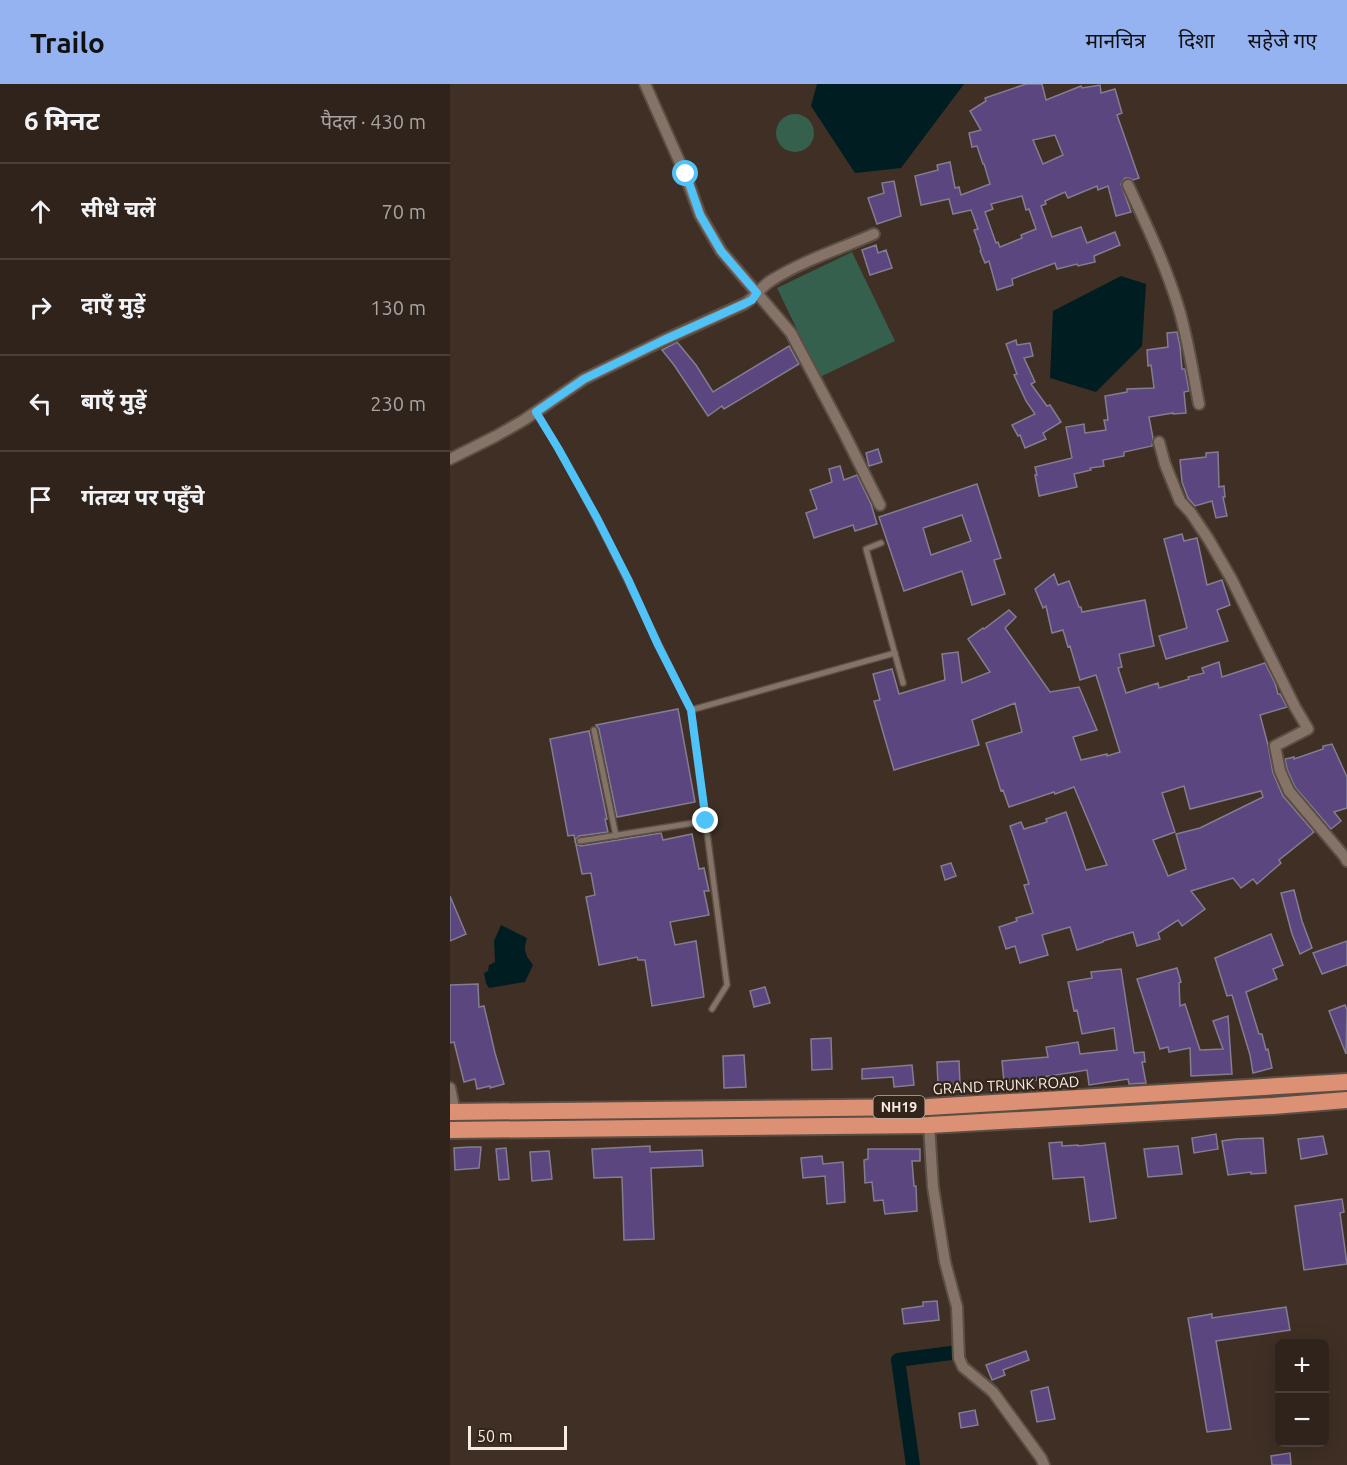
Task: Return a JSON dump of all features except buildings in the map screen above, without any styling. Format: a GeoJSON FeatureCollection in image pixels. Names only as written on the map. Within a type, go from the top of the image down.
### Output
{"type":"FeatureCollection","features":[{"type":"Feature","properties":{"kind":"highway","name":"GRAND TRUNK ROAD"},"geometry":{"type":"LineString","coordinates":[[452,1112],[928,1107],[1347,1082]]}},
{"type":"Feature","properties":{"kind":"highway"},"geometry":{"type":"LineString","coordinates":[[1272,1087],[1273,1106]]}},
{"type":"Feature","properties":{"kind":"highway"},"geometry":{"type":"LineString","coordinates":[[1135,1095],[1135,1114]]}},
{"type":"Feature","properties":{"kind":"highway","name":"NH19"},"geometry":{"type":"LineString","coordinates":[[450,1130],[929,1125],[1347,1100]]}},
{"type":"Feature","properties":{"kind":"highway"},"geometry":{"type":"LineString","coordinates":[[864,1108],[865,1127]]}},
{"type":"Feature","properties":{"kind":"highway"},"geometry":{"type":"LineString","coordinates":[[693,1109],[693,1128]]}},
{"type":"Feature","properties":{"kind":"street"},"geometry":{"type":"LineString","coordinates":[[645,84],[686,174],[700,215],[721,251],[790,333],[880,505]]}},
{"type":"Feature","properties":{"kind":"street"},"geometry":{"type":"LineString","coordinates":[[1128,185],[1159,254],[1179,309],[1199,404]]}},
{"type":"Feature","properties":{"kind":"street"},"geometry":{"type":"LineString","coordinates":[[450,459],[496,436],[584,379],[752,300],[770,281],[797,266],[874,234]]}},
{"type":"Feature","properties":{"kind":"street"},"geometry":{"type":"LineString","coordinates":[[1159,442],[1180,501],[1209,540],[1232,580],[1308,729],[1275,746],[1280,771],[1289,791],[1347,861]]}},
{"type":"Feature","properties":{"kind":"street"},"geometry":{"type":"LineString","coordinates":[[450,1088],[452,1112]]}},
{"type":"Feature","properties":{"kind":"street"},"geometry":{"type":"LineString","coordinates":[[929,1125],[933,1187],[945,1262],[957,1307],[959,1358],[963,1367],[993,1392],[1044,1465]]}},
{"type":"Feature","properties":{"kind":"lane"},"geometry":{"type":"LineString","coordinates":[[536,412],[597,518],[691,710],[727,985],[712,1009]]}},
{"type":"Feature","properties":{"kind":"lane"},"geometry":{"type":"LineString","coordinates":[[881,543],[866,549],[903,683]]}},
{"type":"Feature","properties":{"kind":"lane"},"geometry":{"type":"LineString","coordinates":[[691,710],[895,653]]}},
{"type":"Feature","properties":{"kind":"lane"},"geometry":{"type":"LineString","coordinates":[[594,730],[616,836]]}},
{"type":"Feature","properties":{"kind":"lane"},"geometry":{"type":"LineString","coordinates":[[580,841],[706,821]]}},
{"type":"Feature","properties":{"kind":"green space"},"geometry":{"type":"Polygon","coordinates":[[[795,114],[808,120],[814,133],[808,146],[795,152],[782,146],[776,133],[782,120],[795,114]]]}},
{"type":"Feature","properties":{"kind":"green space"},"geometry":{"type":"Polygon","coordinates":[[[852,252],[895,341],[820,377],[777,288],[852,252]]]}},
{"type":"Feature","properties":{"kind":"water"},"geometry":{"type":"Polygon","coordinates":[[[817,84],[964,84],[901,168],[855,173],[811,106],[817,84]]]}},
{"type":"Feature","properties":{"kind":"water"},"geometry":{"type":"Polygon","coordinates":[[[1121,276],[1146,284],[1142,346],[1096,392],[1050,378],[1053,311],[1121,276]]]}},
{"type":"Feature","properties":{"kind":"water"},"geometry":{"type":"Polygon","coordinates":[[[501,925],[527,938],[526,952],[533,965],[525,982],[489,988],[484,973],[488,971],[489,965],[495,962],[494,941],[501,925]]]}},
{"type":"Feature","properties":{"kind":"waterway"},"geometry":{"type":"LineString","coordinates":[[913,1465],[898,1360],[951,1353]]}},
{"type":"Feature","properties":{"kind":"route"},"geometry":{"type":"LineString","coordinates":[[686,174],[700,215],[721,251],[757,293],[752,300],[744,304],[584,379],[536,412],[597,518],[691,710],[706,821]]}}]}
